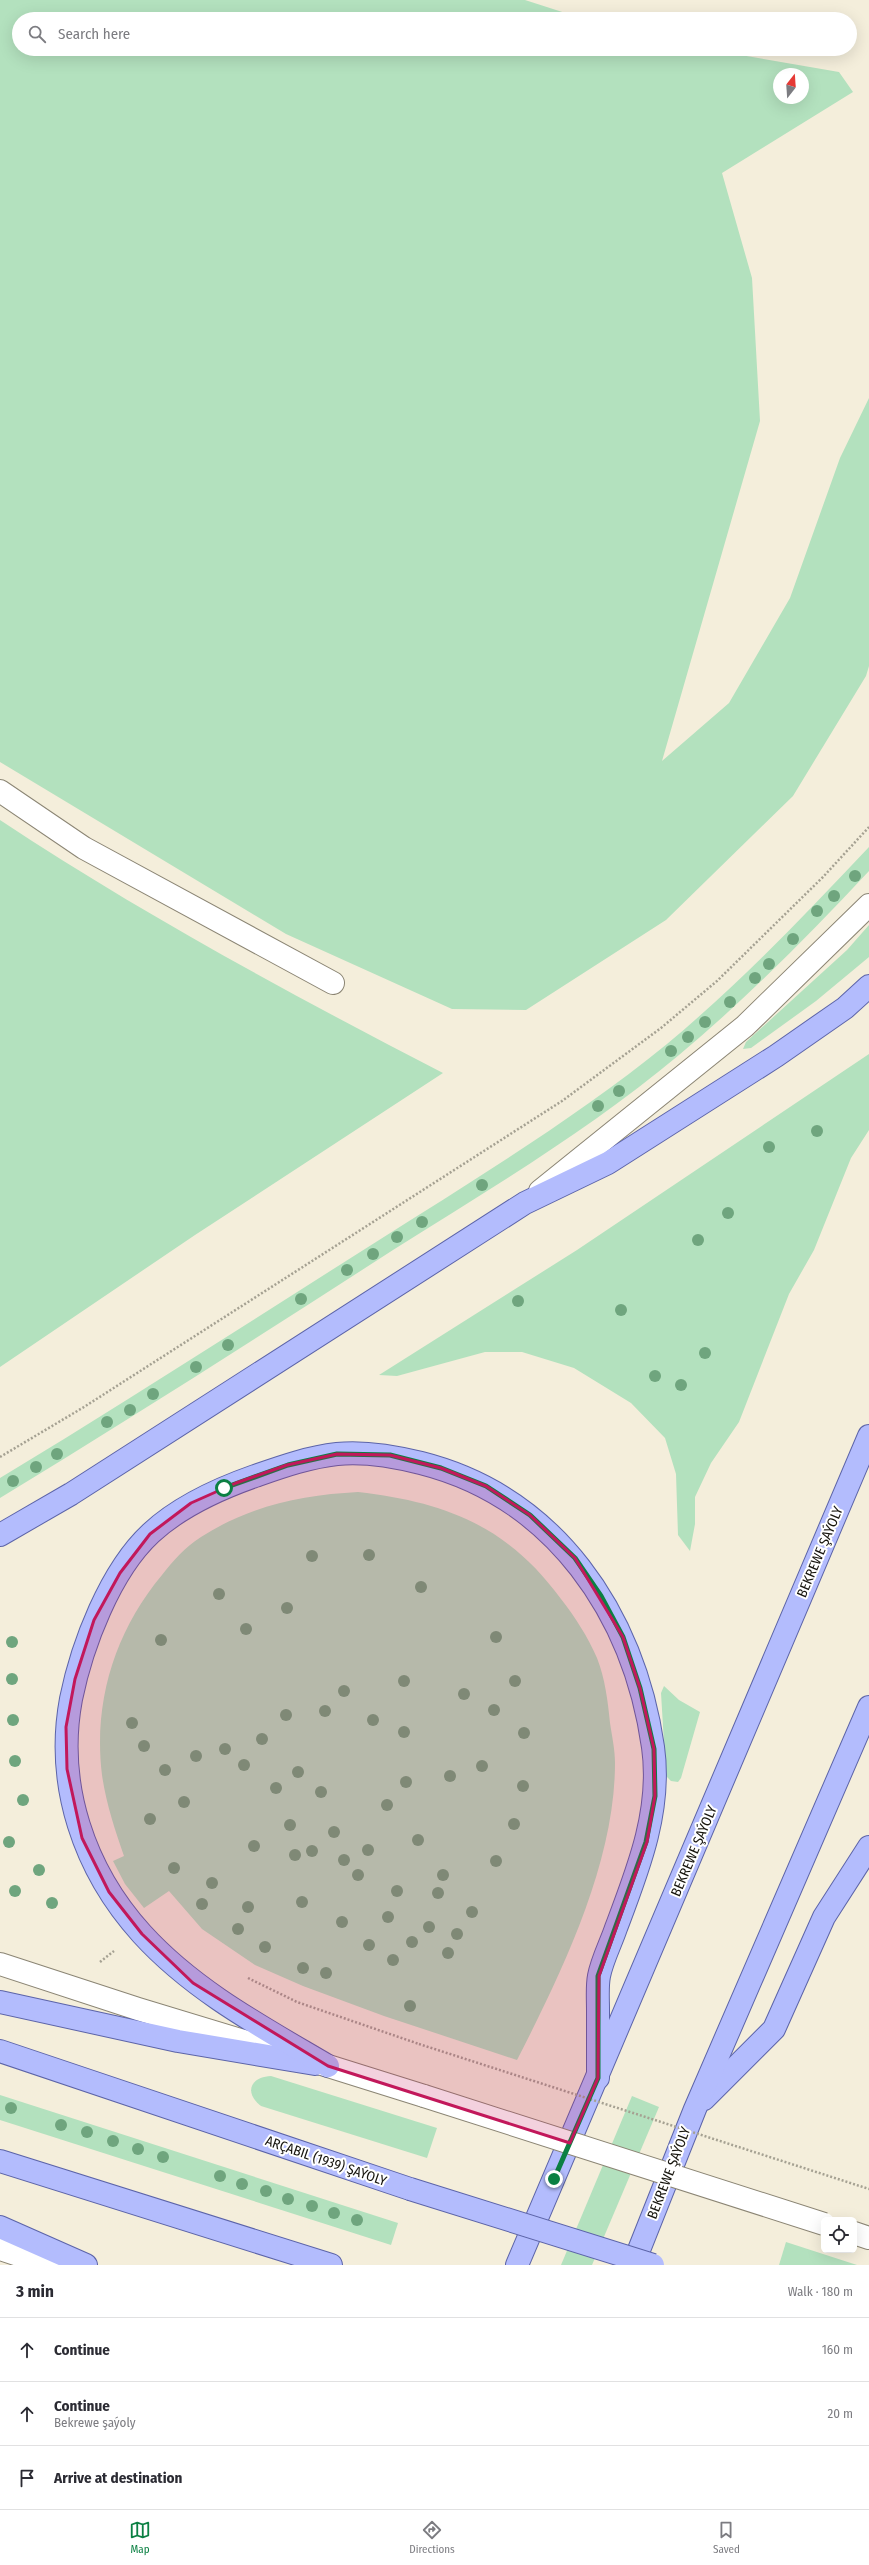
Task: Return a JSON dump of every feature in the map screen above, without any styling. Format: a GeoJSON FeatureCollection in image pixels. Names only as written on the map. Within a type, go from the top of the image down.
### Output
{"type":"FeatureCollection","features":[{"type":"Feature","properties":{"kind":"main road"},"geometry":{"type":"LineString","coordinates":[[0,1535],[71,1494],[525,1203],[608,1162],[776,1056],[845,1008],[869,986]]}},
{"type":"Feature","properties":{"kind":"main road","name":"BEKREWE ŞAÝOLY"},"geometry":{"type":"LineString","coordinates":[[517,2265],[598,2078],[869,1436]]}},
{"type":"Feature","properties":{"kind":"main road"},"geometry":{"type":"LineString","coordinates":[[328,2066],[193,1983],[142,1934],[109,1892],[82,1838],[67,1769],[66,1727],[75,1679],[94,1620],[120,1573],[150,1534],[191,1503],[236,1483],[288,1465],[337,1454],[390,1455],[441,1468],[486,1486],[530,1515],[575,1558],[601,1596],[623,1637],[640,1688],[654,1749],[655,1796],[646,1842],[598,1976],[598,2078]]}},
{"type":"Feature","properties":{"kind":"main road","name":"BEKREWE ŞAÝOLY"},"geometry":{"type":"LineString","coordinates":[[633,2265],[695,2109],[869,1707]]}},
{"type":"Feature","properties":{"kind":"main road"},"geometry":{"type":"LineString","coordinates":[[695,2109],[774,2029],[824,1917],[869,1847]]}},
{"type":"Feature","properties":{"kind":"main road"},"geometry":{"type":"LineString","coordinates":[[0,2002],[178,2041],[328,2066]]}},
{"type":"Feature","properties":{"kind":"main road","name":"ARÇABIL (1939) ŞAÝOLY"},"geometry":{"type":"LineString","coordinates":[[0,2051],[410,2189],[653,2265]]}},
{"type":"Feature","properties":{"kind":"main road"},"geometry":{"type":"LineString","coordinates":[[0,2162],[331,2265]]}},
{"type":"Feature","properties":{"kind":"main road"},"geometry":{"type":"LineString","coordinates":[[0,2227],[86,2265]]}},
{"type":"Feature","properties":{"kind":"street"},"geometry":{"type":"LineString","coordinates":[[0,791],[84,848],[332,983]]}},
{"type":"Feature","properties":{"kind":"street"},"geometry":{"type":"LineString","coordinates":[[525,1203],[745,1026],[869,905]]}},
{"type":"Feature","properties":{"kind":"street"},"geometry":{"type":"LineString","coordinates":[[0,1964],[138,2010],[328,2066],[821,2223]]}},
{"type":"Feature","properties":{"kind":"street"},"geometry":{"type":"LineString","coordinates":[[857,2234],[869,2238]]}},
{"type":"Feature","properties":{"kind":"street"},"geometry":{"type":"LineString","coordinates":[[0,2249],[49,2265]]}},
{"type":"Feature","properties":{"kind":"path"},"geometry":{"type":"LineString","coordinates":[[0,1457],[84,1407],[562,1101],[661,1028],[717,981],[823,877],[869,827]]}},
{"type":"Feature","properties":{"kind":"path"},"geometry":{"type":"LineString","coordinates":[[419,2044],[869,2189]]}},
{"type":"Feature","properties":{"kind":"highlighted area"},"geometry":{"type":"Polygon","coordinates":[[[337,1454],[390,1455],[441,1468],[486,1486],[530,1515],[575,1558],[623,1637],[640,1688],[654,1749],[655,1796],[647,1842],[599,1976],[598,2078],[570,2143],[328,2066],[193,1983],[142,1934],[109,1892],[82,1838],[67,1769],[66,1727],[75,1679],[94,1620],[120,1573],[150,1534],[191,1503],[236,1483],[287,1465],[337,1454]]]}},
{"type":"Feature","properties":{"kind":"green space"},"geometry":{"type":"Polygon","coordinates":[[[0,0],[525,0],[562,12],[12,12],[12,56],[746,56],[839,72],[853,92],[722,173],[752,278],[760,421],[662,761],[729,703],[790,598],[840,458],[869,398],[869,666],[866,676],[793,796],[666,920],[526,1010],[452,1009],[286,934],[0,762],[0,0]]]}},
{"type":"Feature","properties":{"kind":"green space"},"geometry":{"type":"Polygon","coordinates":[[[0,820],[54,855],[163,921],[330,1014],[443,1073],[195,1235],[0,1367],[0,820]]]}},
{"type":"Feature","properties":{"kind":"green space"},"geometry":{"type":"Polygon","coordinates":[[[869,847],[869,871],[800,943],[729,1012],[704,1034],[611,1108],[503,1181],[149,1406],[0,1498],[0,1478],[488,1171],[561,1123],[632,1071],[694,1021],[746,973],[869,847]]]}},
{"type":"Feature","properties":{"kind":"green space"},"geometry":{"type":"Polygon","coordinates":[[[869,925],[869,957],[816,1001],[751,1048],[743,1049],[746,1042],[847,950],[869,925]]]}},
{"type":"Feature","properties":{"kind":"green space"},"geometry":{"type":"Polygon","coordinates":[[[869,1054],[869,1130],[851,1158],[814,1250],[789,1294],[739,1422],[711,1463],[695,1497],[695,1524],[690,1551],[678,1535],[676,1474],[665,1438],[631,1403],[574,1368],[522,1352],[485,1352],[397,1376],[379,1375],[577,1250],[869,1054]]]}},
{"type":"Feature","properties":{"kind":"green space"},"geometry":{"type":"Polygon","coordinates":[[[358,1492],[390,1496],[446,1511],[472,1522],[496,1536],[519,1553],[541,1574],[576,1620],[590,1642],[602,1674],[607,1698],[615,1763],[613,1801],[606,1839],[596,1878],[568,1954],[517,2060],[384,2016],[303,1986],[255,1965],[202,1929],[169,1891],[144,1908],[125,1884],[113,1861],[124,1856],[111,1816],[102,1775],[100,1748],[101,1721],[111,1669],[120,1644],[146,1597],[170,1565],[185,1550],[195,1541],[219,1526],[257,1510],[296,1499],[358,1492]]]}},
{"type":"Feature","properties":{"kind":"green space"},"geometry":{"type":"Polygon","coordinates":[[[664,1686],[679,1700],[700,1712],[681,1778],[678,1782],[671,1781],[666,1776],[661,1693],[664,1686]]]}},
{"type":"Feature","properties":{"kind":"green space"},"geometry":{"type":"Polygon","coordinates":[[[271,2076],[437,2128],[427,2158],[261,2106],[252,2096],[252,2086],[258,2079],[271,2076]]]}},
{"type":"Feature","properties":{"kind":"green space"},"geometry":{"type":"Polygon","coordinates":[[[0,2095],[398,2223],[391,2245],[0,2120],[0,2095]]]}},
{"type":"Feature","properties":{"kind":"green space"},"geometry":{"type":"Polygon","coordinates":[[[632,2096],[659,2107],[592,2265],[561,2265],[632,2096]]]}},
{"type":"Feature","properties":{"kind":"green space"},"geometry":{"type":"Polygon","coordinates":[[[786,2242],[857,2265],[779,2265],[786,2242]]]}},
{"type":"Feature","properties":{"kind":"route"},"geometry":{"type":"LineString","coordinates":[[224,1488],[288,1465],[337,1454],[390,1455],[441,1468],[486,1486],[530,1515],[575,1558],[601,1596],[623,1637],[640,1688],[654,1749],[655,1796],[646,1842],[635,1878],[598,1976],[598,2078],[554,2179]]}}]}
